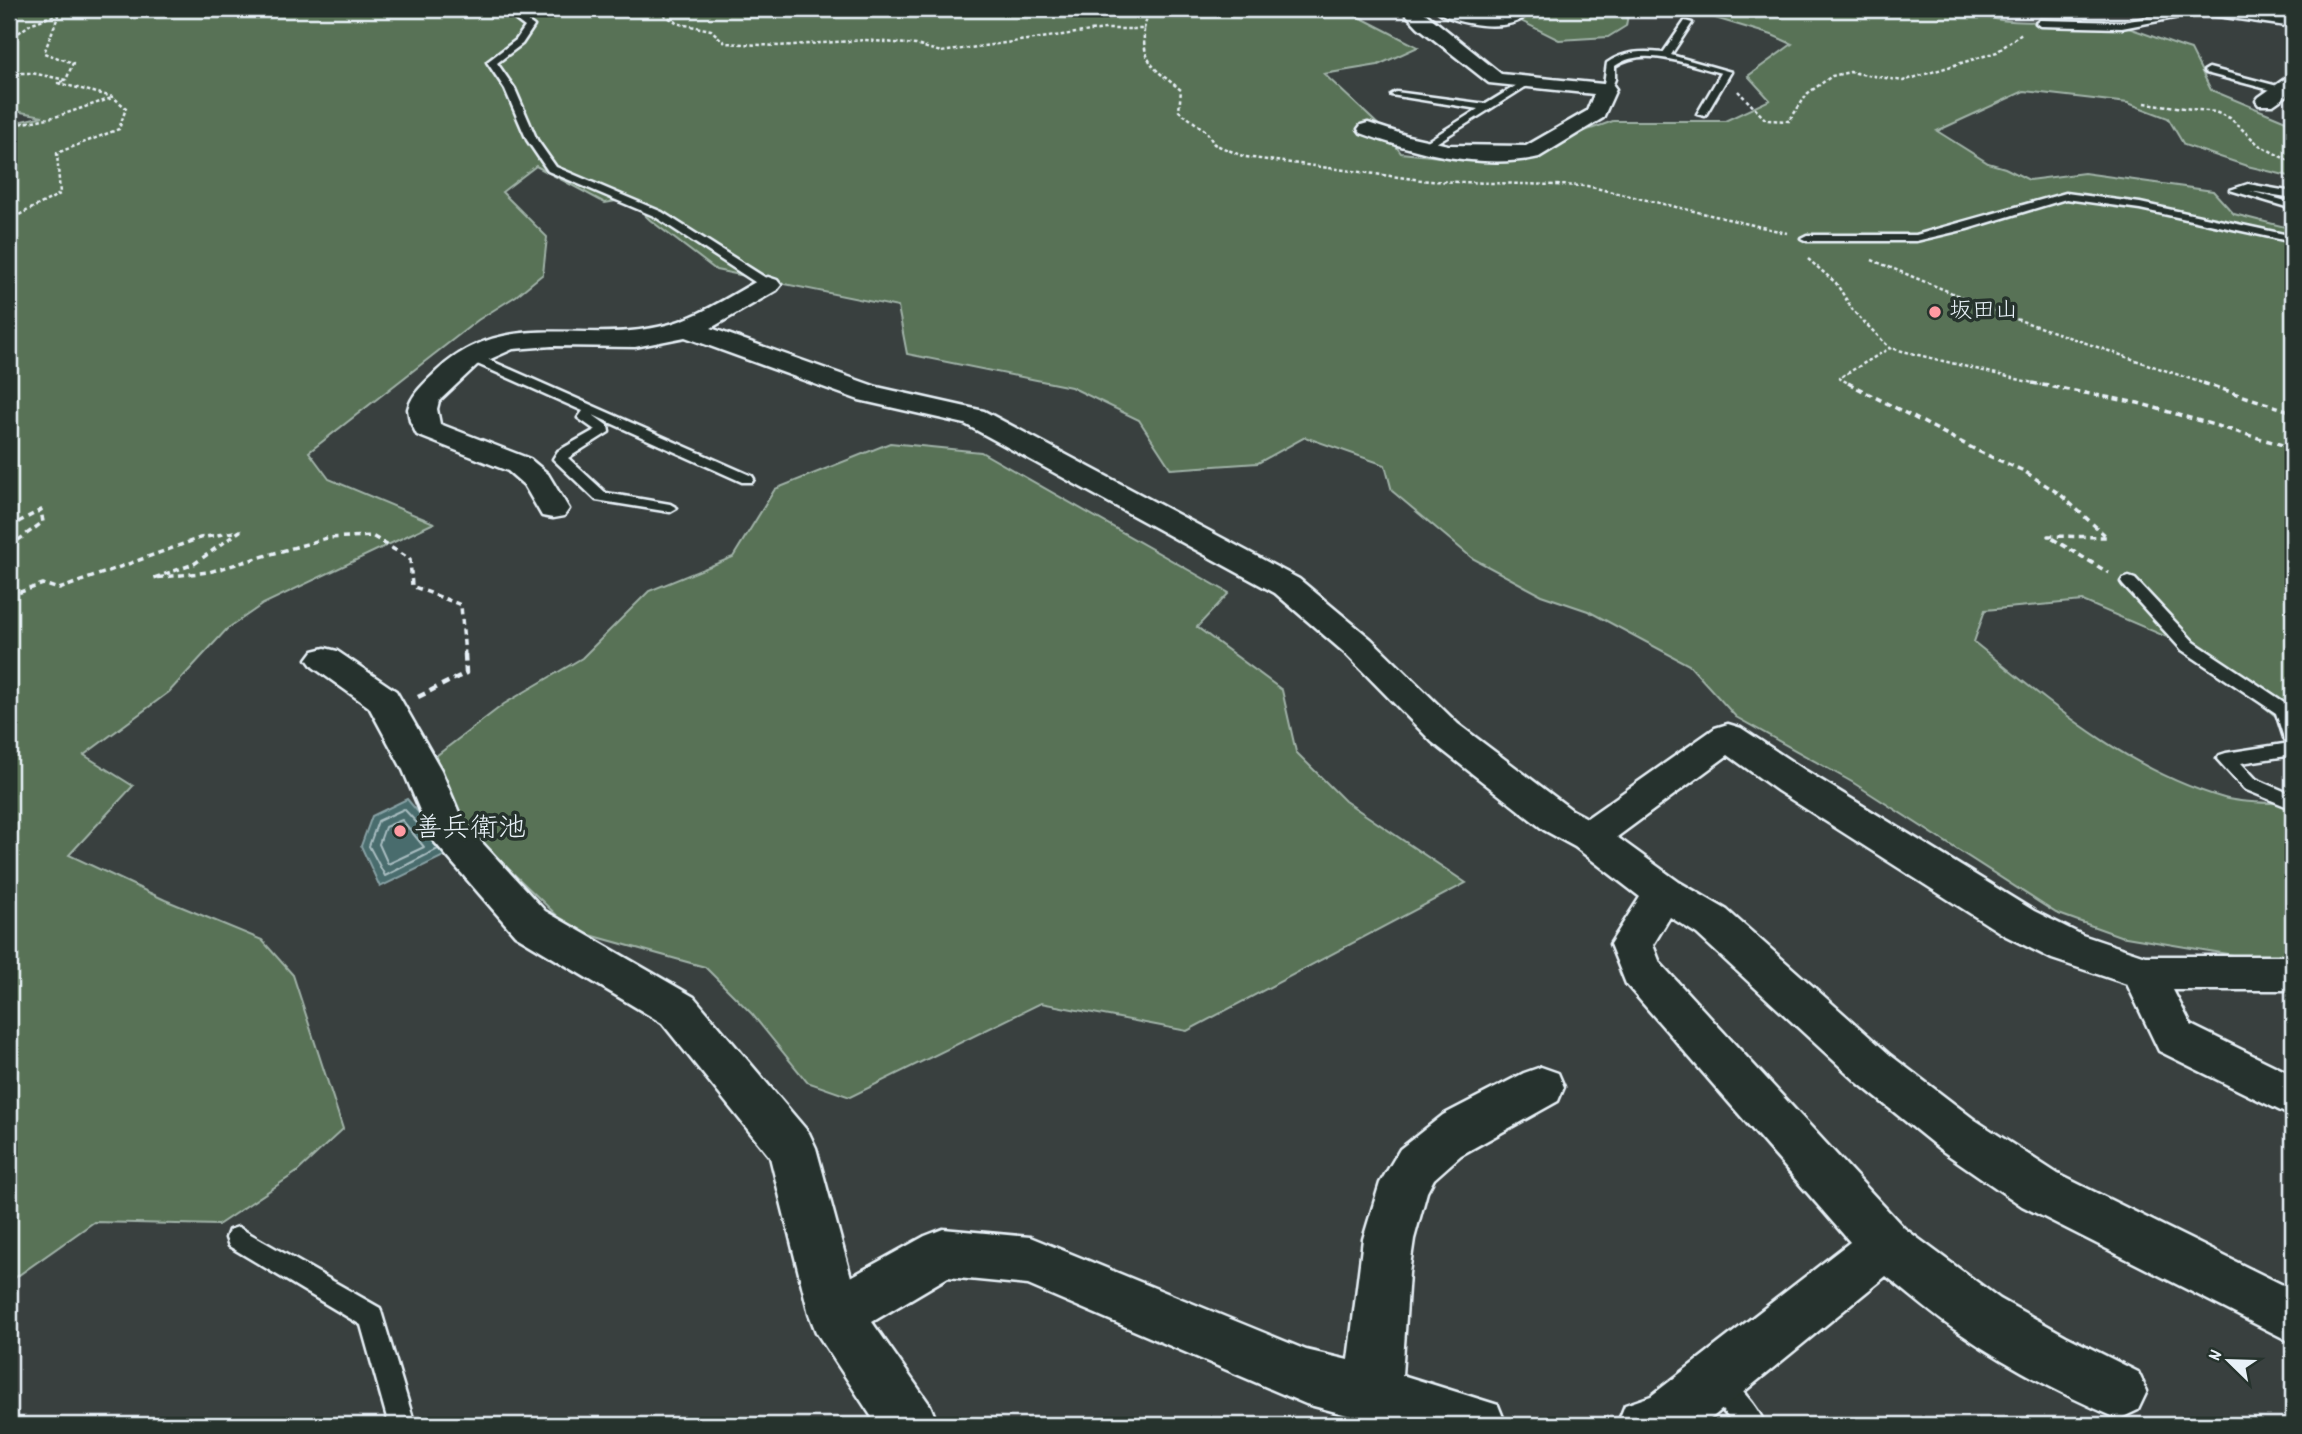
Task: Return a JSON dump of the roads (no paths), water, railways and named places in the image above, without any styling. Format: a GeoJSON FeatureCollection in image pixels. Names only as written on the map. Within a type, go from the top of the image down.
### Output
{"type":"FeatureCollection","features":[{"type":"Feature","properties":{"kind":"street"},"geometry":{"type":"LineString","coordinates":[[1368,129],[1424,147],[1494,153],[1531,152],[1596,114],[1606,89],[1496,79],[1410,9]]}},
{"type":"Feature","properties":{"kind":"street"},"geometry":{"type":"LineString","coordinates":[[1445,9],[1477,19],[1503,20],[1516,16],[1493,9]]}},
{"type":"Feature","properties":{"kind":"street"},"geometry":{"type":"LineString","coordinates":[[2205,10],[2293,22]]}},
{"type":"Feature","properties":{"kind":"street"},"geometry":{"type":"LineString","coordinates":[[553,509],[537,480],[519,465],[427,429],[421,411],[425,399],[471,356],[498,344],[531,338],[635,339],[697,326],[768,285]]}},
{"type":"Feature","properties":{"kind":"street"},"geometry":{"type":"LineString","coordinates":[[686,328],[869,394],[974,417],[1287,586],[1359,647],[1405,696],[1464,749],[1558,820],[1589,837],[1664,893],[1712,922],[1874,1069],[1958,1135],[2040,1190],[2293,1317]]}},
{"type":"Feature","properties":{"kind":"street"},"geometry":{"type":"LineString","coordinates":[[325,659],[383,699],[422,769],[446,829],[530,923],[678,1010],[792,1147],[835,1314],[909,1425]]}},
{"type":"Feature","properties":{"kind":"street"},"geometry":{"type":"LineString","coordinates":[[1589,837],[1728,737],[1792,781],[2019,923],[2067,947],[2145,973],[2293,973]]}},
{"type":"Feature","properties":{"kind":"street"},"geometry":{"type":"LineString","coordinates":[[1664,893],[1631,944],[1641,972],[1886,1245],[1981,1317],[2047,1355],[2119,1391]]}},
{"type":"Feature","properties":{"kind":"street"},"geometry":{"type":"LineString","coordinates":[[2145,973],[2153,997],[2175,1038],[2293,1097]]}},
{"type":"Feature","properties":{"kind":"street"},"geometry":{"type":"LineString","coordinates":[[1373,1394],[1391,1223],[1402,1186],[1417,1164],[1439,1145],[1541,1087]]}},
{"type":"Feature","properties":{"kind":"street"},"geometry":{"type":"LineString","coordinates":[[1645,1425],[1664,1421],[1886,1245]]}},
{"type":"Feature","properties":{"kind":"street"},"geometry":{"type":"LineString","coordinates":[[835,1314],[943,1253],[1030,1261],[1306,1377],[1478,1425]]}},
{"type":"Feature","properties":{"kind":"lane"},"geometry":{"type":"LineString","coordinates":[[2040,23],[2122,25],[2205,10]]}},
{"type":"Feature","properties":{"kind":"lane"},"geometry":{"type":"LineString","coordinates":[[516,16],[530,26],[519,42],[492,62],[510,89],[532,140],[552,169],[657,214],[768,285]]}},
{"type":"Feature","properties":{"kind":"lane"},"geometry":{"type":"LineString","coordinates":[[1665,57],[1688,23]]}},
{"type":"Feature","properties":{"kind":"lane"},"geometry":{"type":"LineString","coordinates":[[1606,89],[1610,79],[1610,65],[1616,59],[1634,54],[1665,57],[1726,72],[1702,114]]}},
{"type":"Feature","properties":{"kind":"lane"},"geometry":{"type":"LineString","coordinates":[[2209,71],[2280,91]]}},
{"type":"Feature","properties":{"kind":"lane"},"geometry":{"type":"LineString","coordinates":[[1424,147],[1527,82]]}},
{"type":"Feature","properties":{"kind":"lane"},"geometry":{"type":"LineString","coordinates":[[1396,96],[1487,107]]}},
{"type":"Feature","properties":{"kind":"lane"},"geometry":{"type":"LineString","coordinates":[[2293,195],[2239,187],[2235,190],[2293,206]]}},
{"type":"Feature","properties":{"kind":"lane"},"geometry":{"type":"LineString","coordinates":[[1807,238],[1916,238],[2066,196],[2140,206],[2293,239]]}},
{"type":"Feature","properties":{"kind":"lane"},"geometry":{"type":"LineString","coordinates":[[471,356],[747,479]]}},
{"type":"Feature","properties":{"kind":"lane"},"geometry":{"type":"LineString","coordinates":[[592,411],[586,418],[603,429],[602,432],[566,452],[559,459],[601,497],[670,508]]}},
{"type":"Feature","properties":{"kind":"lane"},"geometry":{"type":"LineString","coordinates":[[2129,582],[2188,646],[2284,710],[2293,737]]}},
{"type":"Feature","properties":{"kind":"lane"},"geometry":{"type":"LineString","coordinates":[[2293,749],[2226,760],[2250,784],[2293,802]]}},
{"type":"Feature","properties":{"kind":"lane"},"geometry":{"type":"LineString","coordinates":[[238,1238],[371,1317],[402,1425]]}},
{"type":"Feature","properties":{"kind":"lane"},"geometry":{"type":"LineString","coordinates":[[1714,1382],[1752,1425]]}},
{"type":"Feature","properties":{"kind":"water","name":"善兵衛池"},"geometry":{"type":"Polygon","coordinates":[[[407,799],[452,852],[380,887],[361,846],[372,816],[407,799]]]}},
{"type":"Feature","properties":{"kind":"place","name":"坂田山"},"geometry":{"type":"Point","coordinates":[1935,312]}},
{"type":"Feature","properties":{"kind":"place","name":"善兵衛池"},"geometry":{"type":"Point","coordinates":[400,831]}}]}
